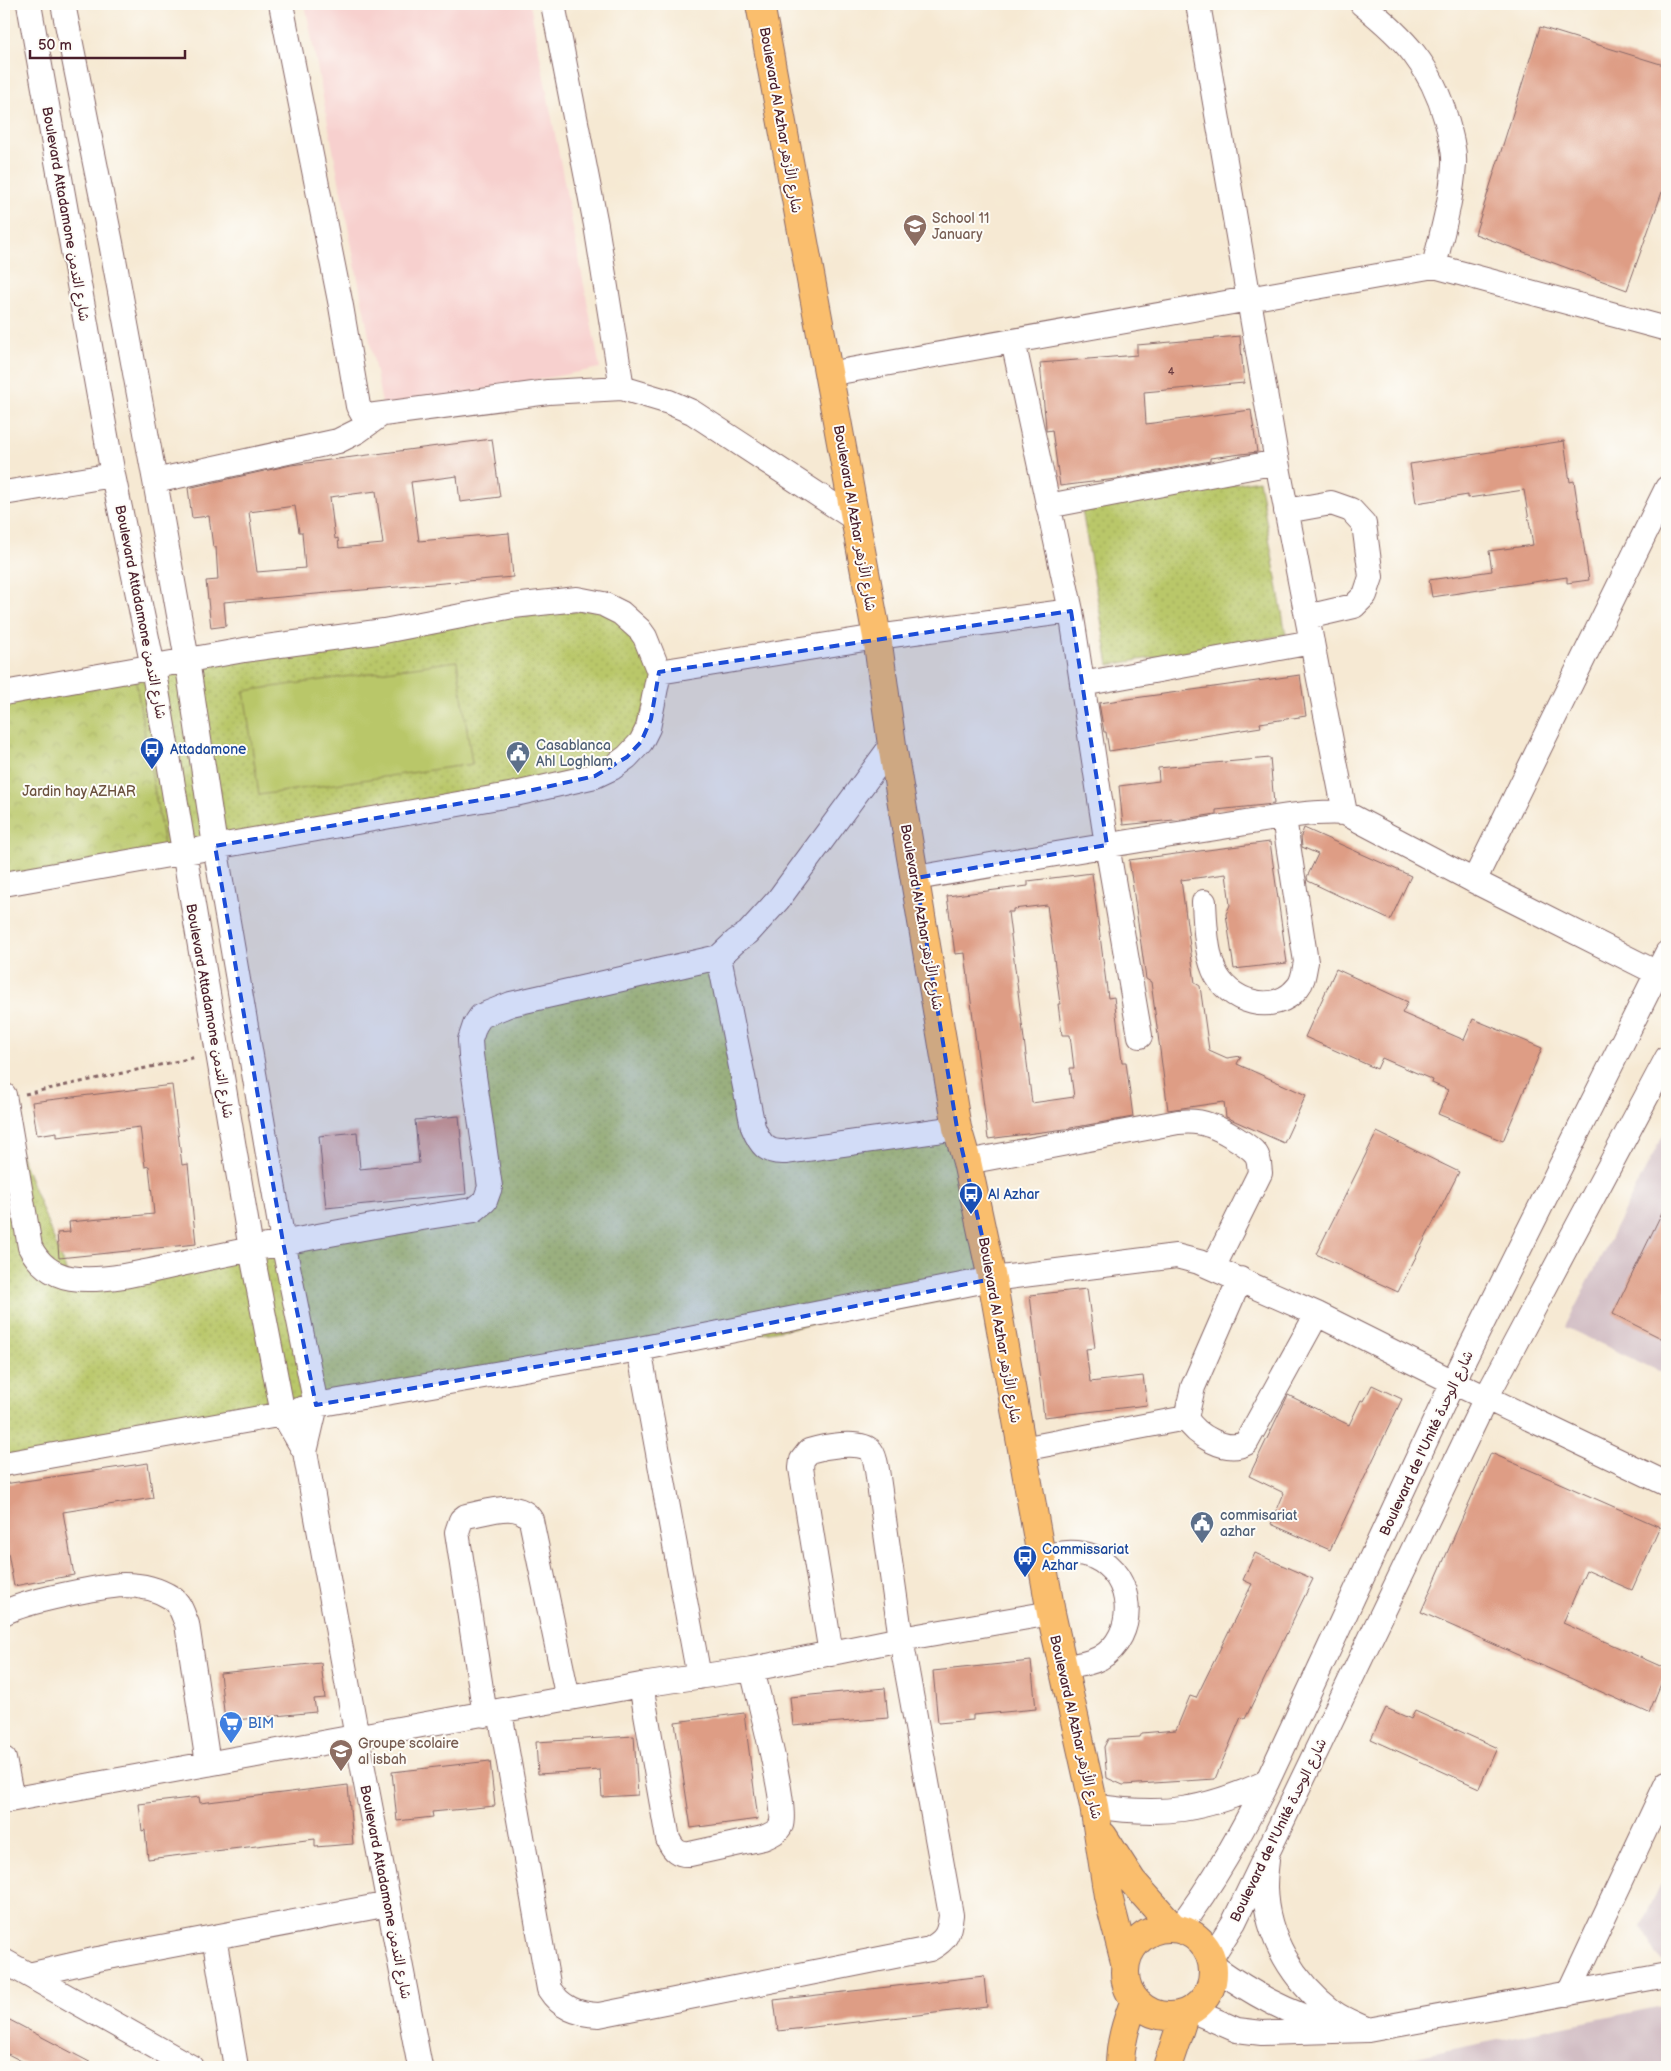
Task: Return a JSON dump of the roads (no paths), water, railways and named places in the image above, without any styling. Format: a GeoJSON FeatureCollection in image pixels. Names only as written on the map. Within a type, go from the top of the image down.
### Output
{"type":"FeatureCollection","features":[{"type":"Feature","properties":{"kind":"main road","name":"Boulevard Al Azhar شارع الأزهر"},"geometry":{"type":"LineString","coordinates":[[760,4],[877,637],[892,745],[957,1128],[967,1162],[992,1279],[1051,1613],[1096,1817],[1108,1896],[1125,1962]]}},
{"type":"Feature","properties":{"kind":"main road","name":"Boulevard Al Azhar شارع الأزهر"},"geometry":{"type":"LineString","coordinates":[[1096,1817],[1132,1881],[1176,1928]]}},
{"type":"Feature","properties":{"kind":"main road"},"geometry":{"type":"LineString","coordinates":[[1176,1928],[1192,1934],[1204,1945],[1212,1962],[1212,1979],[1209,1991],[1201,2002],[1188,2012],[1173,2016],[1159,2015],[1146,2010],[1135,2000],[1128,1989],[1125,1976],[1125,1962],[1130,1950],[1138,1940],[1158,1930],[1176,1928]]}},
{"type":"Feature","properties":{"kind":"main road"},"geometry":{"type":"LineString","coordinates":[[1120,2067],[1120,2050],[1126,2024],[1135,2000]]}},
{"type":"Feature","properties":{"kind":"main road"},"geometry":{"type":"LineString","coordinates":[[1167,2067],[1188,2012]]}},
{"type":"Feature","properties":{"kind":"street","name":"Boulevard Attadamone شارع التدمن"},"geometry":{"type":"LineString","coordinates":[[28,4],[113,475],[153,667],[251,1249],[282,1414],[305,1452],[420,2067]]}},
{"type":"Feature","properties":{"kind":"street","name":"Boulevard Attadamone شارع التدمن"},"geometry":{"type":"LineString","coordinates":[[63,4],[111,242],[155,482],[187,660],[215,846],[283,1242],[316,1405],[305,1452]]}},
{"type":"Feature","properties":{"kind":"street"},"geometry":{"type":"LineString","coordinates":[[281,4],[341,306],[358,406],[362,413],[368,416],[548,392],[622,388],[669,402],[692,412],[855,519]]}},
{"type":"Feature","properties":{"kind":"street"},"geometry":{"type":"LineString","coordinates":[[553,4],[596,226],[622,388]]}},
{"type":"Feature","properties":{"kind":"street"},"geometry":{"type":"LineString","coordinates":[[1198,4],[1277,462],[1346,813]]}},
{"type":"Feature","properties":{"kind":"street"},"geometry":{"type":"LineString","coordinates":[[1362,4],[1390,27],[1418,58],[1439,95],[1450,130],[1454,163],[1445,220],[1434,266]]}},
{"type":"Feature","properties":{"kind":"street"},"geometry":{"type":"LineString","coordinates":[[828,374],[1434,266],[1667,329]]}},
{"type":"Feature","properties":{"kind":"street"},"geometry":{"type":"LineString","coordinates":[[1013,341],[1071,611],[1107,845],[1140,1036]]}},
{"type":"Feature","properties":{"kind":"street"},"geometry":{"type":"LineString","coordinates":[[155,482],[338,441],[358,431],[382,414]]}},
{"type":"Feature","properties":{"kind":"street"},"geometry":{"type":"LineString","coordinates":[[1048,506],[1277,462]]}},
{"type":"Feature","properties":{"kind":"street"},"geometry":{"type":"LineString","coordinates":[[4,494],[113,475]]}},
{"type":"Feature","properties":{"kind":"street"},"geometry":{"type":"LineString","coordinates":[[1474,881],[1667,488]]}},
{"type":"Feature","properties":{"kind":"street"},"geometry":{"type":"LineString","coordinates":[[1286,511],[1331,502],[1350,510],[1364,524],[1371,577],[1365,596],[1354,606],[1307,617]]}},
{"type":"Feature","properties":{"kind":"street"},"geometry":{"type":"LineString","coordinates":[[4,693],[244,650],[384,631],[513,606],[577,599],[603,604],[620,613],[640,630],[645,637],[659,672],[651,719],[641,742],[627,757],[612,768],[595,776],[515,794],[4,884]]}},
{"type":"Feature","properties":{"kind":"street"},"geometry":{"type":"LineString","coordinates":[[659,672],[877,637],[1071,611]]}},
{"type":"Feature","properties":{"kind":"street"},"geometry":{"type":"LineString","coordinates":[[1082,684],[1312,642]]}},
{"type":"Feature","properties":{"kind":"street"},"geometry":{"type":"LineString","coordinates":[[5,1097],[30,1247],[36,1258],[45,1267],[69,1278],[110,1278],[283,1242],[474,1210],[485,1201],[490,1182],[470,1040],[475,1025],[481,1016],[511,1004],[541,996],[626,980],[720,957],[736,941],[748,933],[778,900],[892,745]]}},
{"type":"Feature","properties":{"kind":"street"},"geometry":{"type":"LineString","coordinates":[[916,878],[1107,845],[1284,818],[1331,812],[1346,813],[1474,881],[1664,968]]}},
{"type":"Feature","properties":{"kind":"street"},"geometry":{"type":"LineString","coordinates":[[1204,902],[1207,937],[1214,970],[1232,994],[1253,1002],[1269,1003],[1279,1001],[1291,995],[1300,986],[1306,962],[1284,818]]}},
{"type":"Feature","properties":{"kind":"street"},"geometry":{"type":"LineString","coordinates":[[720,957],[753,1127],[766,1149],[786,1152],[957,1128]]}},
{"type":"Feature","properties":{"kind":"street","name":"Boulevard de l'Unité شارع الوحدة"},"geometry":{"type":"LineString","coordinates":[[1176,1928],[1209,1886],[1247,1822],[1453,1382],[1664,968]]}},
{"type":"Feature","properties":{"kind":"street","name":"Boulevard de l'Unité شارع الوحدة"},"geometry":{"type":"LineString","coordinates":[[1212,1962],[1234,1922],[1486,1398],[1667,1058]]}},
{"type":"Feature","properties":{"kind":"street"},"geometry":{"type":"LineString","coordinates":[[967,1162],[1178,1122],[1191,1121],[1210,1125],[1250,1148],[1257,1155],[1260,1173],[1213,1268]]}},
{"type":"Feature","properties":{"kind":"street"},"geometry":{"type":"LineString","coordinates":[[4,1464],[282,1414],[316,1405],[639,1350],[992,1279],[1176,1256],[1199,1262],[1317,1314],[1453,1382],[1667,1484]]}},
{"type":"Feature","properties":{"kind":"street"},"geometry":{"type":"LineString","coordinates":[[1186,1418],[1193,1387],[1240,1279]]}},
{"type":"Feature","properties":{"kind":"street"},"geometry":{"type":"LineString","coordinates":[[1186,1418],[1197,1432],[1212,1440],[1228,1446],[1238,1447],[1246,1443],[1317,1314]]}},
{"type":"Feature","properties":{"kind":"street"},"geometry":{"type":"LineString","coordinates":[[639,1350],[699,1677]]}},
{"type":"Feature","properties":{"kind":"street"},"geometry":{"type":"LineString","coordinates":[[1022,1449],[1186,1418]]}},
{"type":"Feature","properties":{"kind":"street"},"geometry":{"type":"LineString","coordinates":[[568,1699],[535,1539],[528,1514],[521,1510],[510,1508],[466,1516],[460,1520],[457,1532],[492,1714],[549,1989],[561,2004],[569,2009],[585,2014],[599,2015],[930,1949],[941,1942],[947,1934],[950,1915],[901,1639],[882,1497],[873,1454],[868,1449],[857,1446],[821,1447],[809,1451],[802,1460],[801,1468],[831,1654]]}},
{"type":"Feature","properties":{"kind":"street"},"geometry":{"type":"LineString","coordinates":[[1041,1557],[1075,1552],[1094,1557],[1108,1565],[1120,1580],[1126,1597],[1127,1615],[1125,1624],[1122,1633],[1112,1648],[1099,1658],[1080,1665],[1062,1667]]}},
{"type":"Feature","properties":{"kind":"street"},"geometry":{"type":"LineString","coordinates":[[4,1613],[10,1609],[39,1602],[124,1585],[144,1587],[164,1593],[174,1599],[181,1609],[187,1624],[208,1764]]}},
{"type":"Feature","properties":{"kind":"street"},"geometry":{"type":"LineString","coordinates":[[4,1759],[8,1800],[641,1686],[752,1669],[901,1639],[1051,1613]]}},
{"type":"Feature","properties":{"kind":"street"},"geometry":{"type":"LineString","coordinates":[[641,1686],[668,1839],[675,1851],[683,1854],[699,1852],[763,1838],[773,1834],[781,1826],[783,1813],[780,1794],[752,1669]]}},
{"type":"Feature","properties":{"kind":"street"},"geometry":{"type":"LineString","coordinates":[[1096,1817],[1129,1812],[1174,1811],[1200,1807],[1234,1797],[1267,1782]]}},
{"type":"Feature","properties":{"kind":"street"},"geometry":{"type":"LineString","coordinates":[[1568,1994],[1667,1783]]}},
{"type":"Feature","properties":{"kind":"street"},"geometry":{"type":"LineString","coordinates":[[1268,1850],[1265,1887],[1270,1924],[1284,1958],[1306,1989],[1334,2013],[1360,2030]]}},
{"type":"Feature","properties":{"kind":"street"},"geometry":{"type":"LineString","coordinates":[[29,1975],[98,1959],[389,1904]]}},
{"type":"Feature","properties":{"kind":"street"},"geometry":{"type":"LineString","coordinates":[[214,1937],[236,2067]]}},
{"type":"Feature","properties":{"kind":"street"},"geometry":{"type":"LineString","coordinates":[[4,1961],[191,2067]]}},
{"type":"Feature","properties":{"kind":"street"},"geometry":{"type":"LineString","coordinates":[[1212,1962],[1245,1988],[1279,2007],[1315,2021],[1360,2030]]}},
{"type":"Feature","properties":{"kind":"street"},"geometry":{"type":"LineString","coordinates":[[1188,2012],[1236,2030],[1262,2033],[1360,2030],[1667,1975]]}},
{"type":"Feature","properties":{"kind":"place","name":"School 11 January"},"geometry":{"type":"Point","coordinates":[915,247]}},
{"type":"Feature","properties":{"kind":"place","name":"Attadamone"},"geometry":{"type":"Point","coordinates":[152,770]}},
{"type":"Feature","properties":{"kind":"place","name":"Casablanca Ahl Loghlam"},"geometry":{"type":"Point","coordinates":[518,774]}},
{"type":"Feature","properties":{"kind":"place","name":"Al Azhar"},"geometry":{"type":"Point","coordinates":[971,1215]}},
{"type":"Feature","properties":{"kind":"place","name":"commisariat azhar"},"geometry":{"type":"Point","coordinates":[1202,1544]}},
{"type":"Feature","properties":{"kind":"place","name":"Commissariat Azhar"},"geometry":{"type":"Point","coordinates":[1025,1578]}},
{"type":"Feature","properties":{"kind":"place","name":"BIM"},"geometry":{"type":"Point","coordinates":[231,1744]}},
{"type":"Feature","properties":{"kind":"place","name":"Groupe scolaire al isbah"},"geometry":{"type":"Point","coordinates":[341,1772]}},
{"type":"Feature","properties":{"kind":"park label","name":"Jardin hay AZHAR"},"geometry":{"type":"Point","coordinates":[79,791]}}]}
